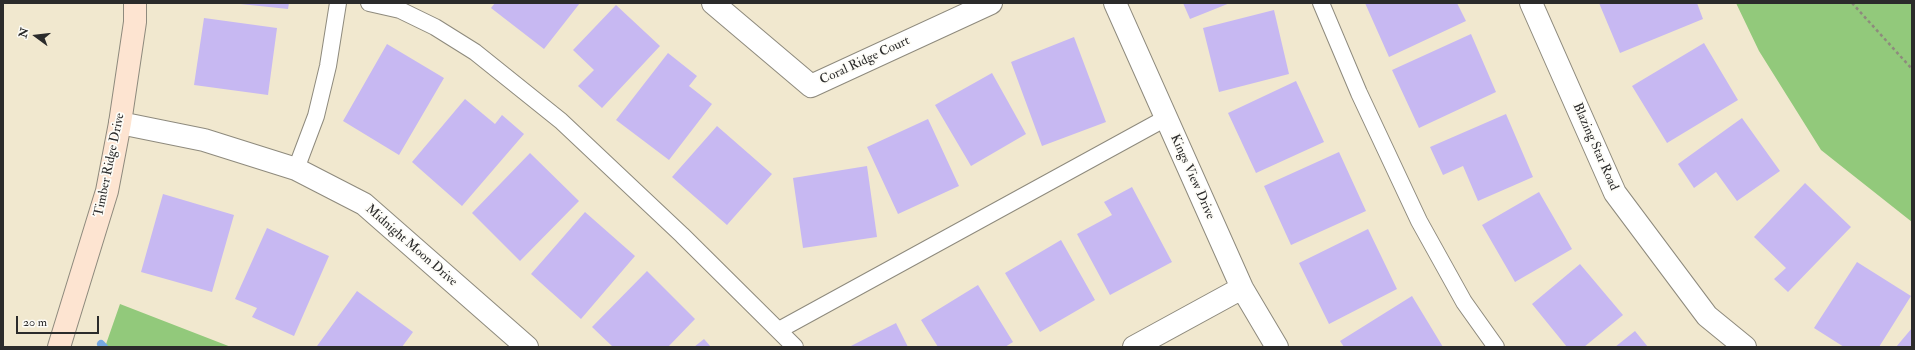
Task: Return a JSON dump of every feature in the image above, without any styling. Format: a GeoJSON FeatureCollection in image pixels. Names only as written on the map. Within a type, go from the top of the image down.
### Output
{"type":"FeatureCollection","features":[{"type":"Feature","properties":{"kind":"street","name":"Timber Ridge Drive"},"geometry":{"type":"LineString","coordinates":[[59,347],[107,192],[120,123],[134,22],[135,3]]}},
{"type":"Feature","properties":{"kind":"street","name":"Coral Ridge Court"},"geometry":{"type":"LineString","coordinates":[[713,3],[811,86],[991,3]]}},
{"type":"Feature","properties":{"kind":"street","name":"Kings View Drive"},"geometry":{"type":"LineString","coordinates":[[1115,3],[1242,288],[1277,347]]}},
{"type":"Feature","properties":{"kind":"street","name":"Blazing Star Road"},"geometry":{"type":"LineString","coordinates":[[1531,3],[1614,193],[1707,316],[1745,347]]}},
{"type":"Feature","properties":{"kind":"street","name":"Midnight Moon Drive"},"geometry":{"type":"LineString","coordinates":[[120,123],[204,140],[296,169],[364,204],[527,347]]}},
{"type":"Feature","properties":{"kind":"street"},"geometry":{"type":"LineString","coordinates":[[1134,347],[1242,288]]}},
{"type":"Feature","properties":{"kind":"lane"},"geometry":{"type":"LineString","coordinates":[[296,169],[318,109],[328,66],[338,3]]}},
{"type":"Feature","properties":{"kind":"lane"},"geometry":{"type":"LineString","coordinates":[[369,3],[400,10],[435,27],[475,52],[561,121],[682,235],[795,347]]}},
{"type":"Feature","properties":{"kind":"lane"},"geometry":{"type":"LineString","coordinates":[[1321,3],[1359,93],[1419,221],[1464,302],[1496,347]]}},
{"type":"Feature","properties":{"kind":"lane"},"geometry":{"type":"LineString","coordinates":[[779,330],[1166,118]]}},
{"type":"Feature","properties":{"kind":"path"},"geometry":{"type":"LineString","coordinates":[[1852,3],[1912,69]]}},
{"type":"Feature","properties":{"kind":"green space"},"geometry":{"type":"Polygon","coordinates":[[[1736,3],[1912,3],[1912,222],[1821,150],[1759,51],[1736,3]]]}},
{"type":"Feature","properties":{"kind":"green space"},"geometry":{"type":"Polygon","coordinates":[[[120,304],[231,347],[105,347],[120,304]]]}},
{"type":"Feature","properties":{"kind":"building"},"geometry":{"type":"Polygon","coordinates":[[[231,3],[289,3],[288,9],[231,3]]]}},
{"type":"Feature","properties":{"kind":"building"},"geometry":{"type":"Polygon","coordinates":[[[495,3],[580,3],[544,49],[491,8],[495,3]]]}},
{"type":"Feature","properties":{"kind":"building"},"geometry":{"type":"Polygon","coordinates":[[[1183,3],[1230,3],[1190,19],[1183,3]]]}},
{"type":"Feature","properties":{"kind":"building"},"geometry":{"type":"Polygon","coordinates":[[[1365,3],[1457,3],[1466,21],[1389,57],[1365,3]]]}},
{"type":"Feature","properties":{"kind":"building"},"geometry":{"type":"Polygon","coordinates":[[[1599,3],[1697,3],[1703,19],[1620,53],[1599,3]]]}},
{"type":"Feature","properties":{"kind":"building"},"geometry":{"type":"Polygon","coordinates":[[[616,5],[660,46],[602,108],[578,86],[594,70],[573,50],[616,5]]]}},
{"type":"Feature","properties":{"kind":"building"},"geometry":{"type":"Polygon","coordinates":[[[1274,10],[1289,74],[1219,92],[1203,28],[1274,10]]]}},
{"type":"Feature","properties":{"kind":"building"},"geometry":{"type":"Polygon","coordinates":[[[204,18],[277,28],[268,95],[194,85],[204,18]]]}},
{"type":"Feature","properties":{"kind":"building"},"geometry":{"type":"Polygon","coordinates":[[[1471,34],[1496,92],[1419,128],[1392,70],[1471,34]]]}},
{"type":"Feature","properties":{"kind":"building"},"geometry":{"type":"Polygon","coordinates":[[[1074,37],[1106,122],[1042,146],[1011,62],[1074,37]]]}},
{"type":"Feature","properties":{"kind":"building"},"geometry":{"type":"Polygon","coordinates":[[[1704,43],[1738,100],[1667,143],[1632,86],[1704,43]]]}},
{"type":"Feature","properties":{"kind":"building"},"geometry":{"type":"Polygon","coordinates":[[[387,44],[444,78],[399,155],[343,121],[387,44]]]}},
{"type":"Feature","properties":{"kind":"building"},"geometry":{"type":"Polygon","coordinates":[[[668,53],[697,76],[689,86],[712,104],[669,160],[616,120],[668,53]]]}},
{"type":"Feature","properties":{"kind":"building"},"geometry":{"type":"Polygon","coordinates":[[[992,73],[1026,134],[971,166],[935,105],[992,73]]]}},
{"type":"Feature","properties":{"kind":"building"},"geometry":{"type":"Polygon","coordinates":[[[1296,81],[1324,142],[1256,173],[1228,113],[1296,81]]]}},
{"type":"Feature","properties":{"kind":"building"},"geometry":{"type":"Polygon","coordinates":[[[465,99],[495,124],[502,115],[524,134],[462,206],[412,162],[465,99]]]}},
{"type":"Feature","properties":{"kind":"building"},"geometry":{"type":"Polygon","coordinates":[[[1506,114],[1533,177],[1478,201],[1463,166],[1443,175],[1430,147],[1506,114]]]}},
{"type":"Feature","properties":{"kind":"building"},"geometry":{"type":"Polygon","coordinates":[[[1742,118],[1780,171],[1737,201],[1716,172],[1694,188],[1678,164],[1742,118]]]}},
{"type":"Feature","properties":{"kind":"building"},"geometry":{"type":"Polygon","coordinates":[[[928,119],[959,186],[898,214],[867,147],[928,119]]]}},
{"type":"Feature","properties":{"kind":"building"},"geometry":{"type":"Polygon","coordinates":[[[717,126],[772,174],[727,225],[672,177],[717,126]]]}},
{"type":"Feature","properties":{"kind":"building"},"geometry":{"type":"Polygon","coordinates":[[[1339,152],[1366,211],[1291,245],[1264,186],[1339,152]]]}},
{"type":"Feature","properties":{"kind":"building"},"geometry":{"type":"Polygon","coordinates":[[[530,153],[579,201],[520,261],[472,213],[530,153]]]}},
{"type":"Feature","properties":{"kind":"building"},"geometry":{"type":"Polygon","coordinates":[[[867,166],[877,237],[803,248],[793,178],[867,166]]]}},
{"type":"Feature","properties":{"kind":"building"},"geometry":{"type":"Polygon","coordinates":[[[1805,183],[1851,227],[1788,292],[1774,279],[1786,268],[1754,237],[1805,183]]]}},
{"type":"Feature","properties":{"kind":"building"},"geometry":{"type":"Polygon","coordinates":[[[1132,187],[1172,262],[1110,295],[1077,234],[1112,215],[1104,202],[1132,187]]]}},
{"type":"Feature","properties":{"kind":"building"},"geometry":{"type":"Polygon","coordinates":[[[1539,192],[1572,249],[1515,282],[1482,225],[1539,192]]]}},
{"type":"Feature","properties":{"kind":"building"},"geometry":{"type":"Polygon","coordinates":[[[163,194],[234,215],[212,292],[141,272],[163,194]]]}},
{"type":"Feature","properties":{"kind":"building"},"geometry":{"type":"Polygon","coordinates":[[[585,212],[635,256],[581,319],[531,274],[585,212]]]}},
{"type":"Feature","properties":{"kind":"building"},"geometry":{"type":"Polygon","coordinates":[[[267,228],[329,256],[294,336],[252,317],[257,308],[235,299],[267,228]]]}},
{"type":"Feature","properties":{"kind":"building"},"geometry":{"type":"Polygon","coordinates":[[[1368,229],[1397,289],[1329,324],[1299,263],[1368,229]]]}},
{"type":"Feature","properties":{"kind":"building"},"geometry":{"type":"Polygon","coordinates":[[[1061,240],[1095,300],[1040,332],[1005,273],[1061,240]]]}},
{"type":"Feature","properties":{"kind":"building"},"geometry":{"type":"Polygon","coordinates":[[[1857,262],[1911,296],[1879,347],[1844,347],[1814,328],[1857,262]]]}},
{"type":"Feature","properties":{"kind":"building"},"geometry":{"type":"Polygon","coordinates":[[[1580,264],[1623,315],[1584,347],[1567,347],[1532,304],[1580,264]]]}},
{"type":"Feature","properties":{"kind":"building"},"geometry":{"type":"Polygon","coordinates":[[[647,271],[695,319],[668,347],[613,347],[592,327],[647,271]]]}},
{"type":"Feature","properties":{"kind":"building"},"geometry":{"type":"Polygon","coordinates":[[[978,285],[1013,342],[1005,347],[938,347],[921,320],[978,285]]]}},
{"type":"Feature","properties":{"kind":"building"},"geometry":{"type":"Polygon","coordinates":[[[357,291],[413,332],[402,347],[317,346],[357,291]]]}},
{"type":"Feature","properties":{"kind":"building"},"geometry":{"type":"Polygon","coordinates":[[[1412,296],[1443,347],[1344,347],[1340,341],[1412,296]]]}},
{"type":"Feature","properties":{"kind":"building"},"geometry":{"type":"Polygon","coordinates":[[[896,323],[908,347],[849,347],[896,323]]]}},
{"type":"Feature","properties":{"kind":"building"},"geometry":{"type":"Polygon","coordinates":[[[1912,328],[1912,347],[1896,347],[1912,328]]]}},
{"type":"Feature","properties":{"kind":"building"},"geometry":{"type":"Polygon","coordinates":[[[1635,331],[1648,347],[1615,347],[1635,331]]]}},
{"type":"Feature","properties":{"kind":"building"},"geometry":{"type":"Polygon","coordinates":[[[704,339],[711,347],[694,347],[704,339]]]}},
{"type":"Feature","properties":{"kind":"waterway"},"geometry":{"type":"LineString","coordinates":[[101,344],[104,347]]}}]}
